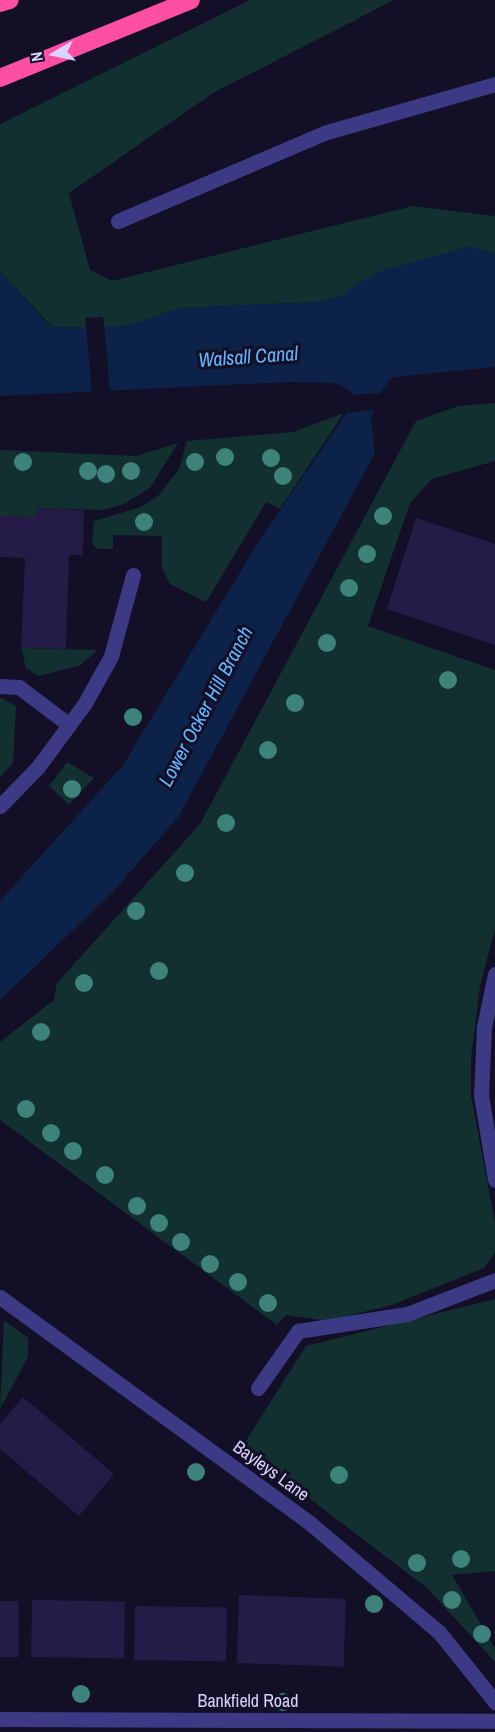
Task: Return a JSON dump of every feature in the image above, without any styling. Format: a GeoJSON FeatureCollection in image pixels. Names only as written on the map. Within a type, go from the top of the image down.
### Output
{"type":"FeatureCollection","features":[{"type":"Feature","properties":{"kind":"highway"},"geometry":{"type":"LineString","coordinates":[[0,3],[10,0]]}},
{"type":"Feature","properties":{"kind":"highway"},"geometry":{"type":"LineString","coordinates":[[0,78],[191,0]]}},
{"type":"Feature","properties":{"kind":"street"},"geometry":{"type":"LineString","coordinates":[[118,221],[327,132],[495,84]]}},
{"type":"Feature","properties":{"kind":"street"},"geometry":{"type":"LineString","coordinates":[[0,806],[69,725],[111,656],[133,575]]}},
{"type":"Feature","properties":{"kind":"street"},"geometry":{"type":"LineString","coordinates":[[0,686],[19,687],[69,725]]}},
{"type":"Feature","properties":{"kind":"street"},"geometry":{"type":"LineString","coordinates":[[495,974],[484,1027],[481,1095],[495,1180]]}},
{"type":"Feature","properties":{"kind":"street"},"geometry":{"type":"LineString","coordinates":[[258,1388],[298,1331],[407,1314],[495,1280]]}},
{"type":"Feature","properties":{"kind":"street","name":"Bayleys Lane"},"geometry":{"type":"LineString","coordinates":[[0,1298],[311,1524],[439,1632],[495,1702]]}},
{"type":"Feature","properties":{"kind":"street","name":"Bankfield Road"},"geometry":{"type":"LineString","coordinates":[[0,1719],[495,1721]]}},
{"type":"Feature","properties":{"kind":"green space"},"geometry":{"type":"Polygon","coordinates":[[[250,0],[394,0],[213,93],[69,193],[90,270],[112,281],[413,206],[495,216],[495,287],[375,273],[341,296],[316,302],[180,308],[131,325],[104,328],[103,317],[85,318],[86,328],[52,327],[0,271],[0,124],[250,0]]]}},
{"type":"Feature","properties":{"kind":"green space"},"geometry":{"type":"Polygon","coordinates":[[[495,403],[495,461],[432,479],[410,503],[368,626],[495,670],[495,929],[480,986],[471,1058],[471,1096],[495,1223],[495,1252],[484,1268],[392,1305],[327,1321],[286,1315],[277,1325],[0,1120],[0,1042],[54,1000],[57,983],[200,824],[416,421],[458,406],[495,403]]]}},
{"type":"Feature","properties":{"kind":"green space"},"geometry":{"type":"Polygon","coordinates":[[[344,413],[280,509],[266,502],[206,602],[170,584],[162,568],[162,536],[113,535],[113,549],[97,549],[92,543],[94,521],[141,507],[158,496],[179,469],[187,441],[293,432],[344,413]]]}},
{"type":"Feature","properties":{"kind":"green space"},"geometry":{"type":"Polygon","coordinates":[[[178,443],[150,488],[122,505],[102,510],[37,508],[36,517],[0,516],[0,450],[136,456],[178,443]]]}},
{"type":"Feature","properties":{"kind":"green space"},"geometry":{"type":"Polygon","coordinates":[[[21,648],[98,650],[79,666],[38,676],[26,668],[21,648]]]}},
{"type":"Feature","properties":{"kind":"green space"},"geometry":{"type":"Polygon","coordinates":[[[0,697],[16,706],[13,763],[0,777],[0,697]]]}},
{"type":"Feature","properties":{"kind":"green space"},"geometry":{"type":"Polygon","coordinates":[[[67,762],[94,778],[69,805],[49,786],[67,762]]]}},
{"type":"Feature","properties":{"kind":"green space"},"geometry":{"type":"Polygon","coordinates":[[[495,1299],[495,1571],[452,1575],[495,1649],[495,1662],[427,1588],[242,1447],[306,1346],[495,1299]]]}},
{"type":"Feature","properties":{"kind":"green space"},"geometry":{"type":"Polygon","coordinates":[[[4,1320],[28,1338],[28,1357],[0,1409],[4,1320]]]}},
{"type":"Feature","properties":{"kind":"water"},"geometry":{"type":"Polygon","coordinates":[[[470,246],[495,254],[495,367],[393,377],[381,391],[371,419],[375,453],[179,816],[113,892],[0,1000],[0,901],[123,765],[257,544],[352,405],[352,392],[337,383],[289,382],[0,396],[0,271],[51,327],[84,328],[131,325],[180,308],[316,302],[341,296],[375,273],[470,246]]]}},
{"type":"Feature","properties":{"kind":"pier"},"geometry":{"type":"Polygon","coordinates":[[[104,324],[110,394],[92,395],[86,326],[104,324]]]}},
{"type":"Feature","properties":{"kind":"pier"},"geometry":{"type":"Polygon","coordinates":[[[383,393],[376,410],[341,413],[349,395],[383,393]]]}},
{"type":"Feature","properties":{"kind":"building"},"geometry":{"type":"Polygon","coordinates":[[[36,508],[84,510],[83,555],[69,555],[66,649],[21,648],[25,558],[0,557],[0,516],[36,517],[36,508]]]}},
{"type":"Feature","properties":{"kind":"building"},"geometry":{"type":"Polygon","coordinates":[[[416,518],[495,544],[495,645],[387,609],[416,518]]]}},
{"type":"Feature","properties":{"kind":"building"},"geometry":{"type":"Polygon","coordinates":[[[23,1397],[114,1474],[79,1516],[0,1449],[0,1424],[23,1397]]]}},
{"type":"Feature","properties":{"kind":"building"},"geometry":{"type":"Polygon","coordinates":[[[239,1595],[346,1599],[344,1667],[237,1663],[239,1595]]]}},
{"type":"Feature","properties":{"kind":"building"},"geometry":{"type":"Polygon","coordinates":[[[32,1600],[125,1602],[124,1659],[31,1657],[32,1600]]]}},
{"type":"Feature","properties":{"kind":"building"},"geometry":{"type":"Polygon","coordinates":[[[0,1601],[19,1601],[19,1657],[0,1657],[0,1601]]]}},
{"type":"Feature","properties":{"kind":"building"},"geometry":{"type":"Polygon","coordinates":[[[135,1606],[227,1608],[226,1662],[134,1660],[135,1606]]]}},
{"type":"Feature","properties":{"kind":"water label","name":"Walsall Canal"},"geometry":{"type":"Point","coordinates":[248,356]}},
{"type":"Feature","properties":{"kind":"water label","name":"Lower Ocker Hill Branch"},"geometry":{"type":"Point","coordinates":[205,706]}}]}
